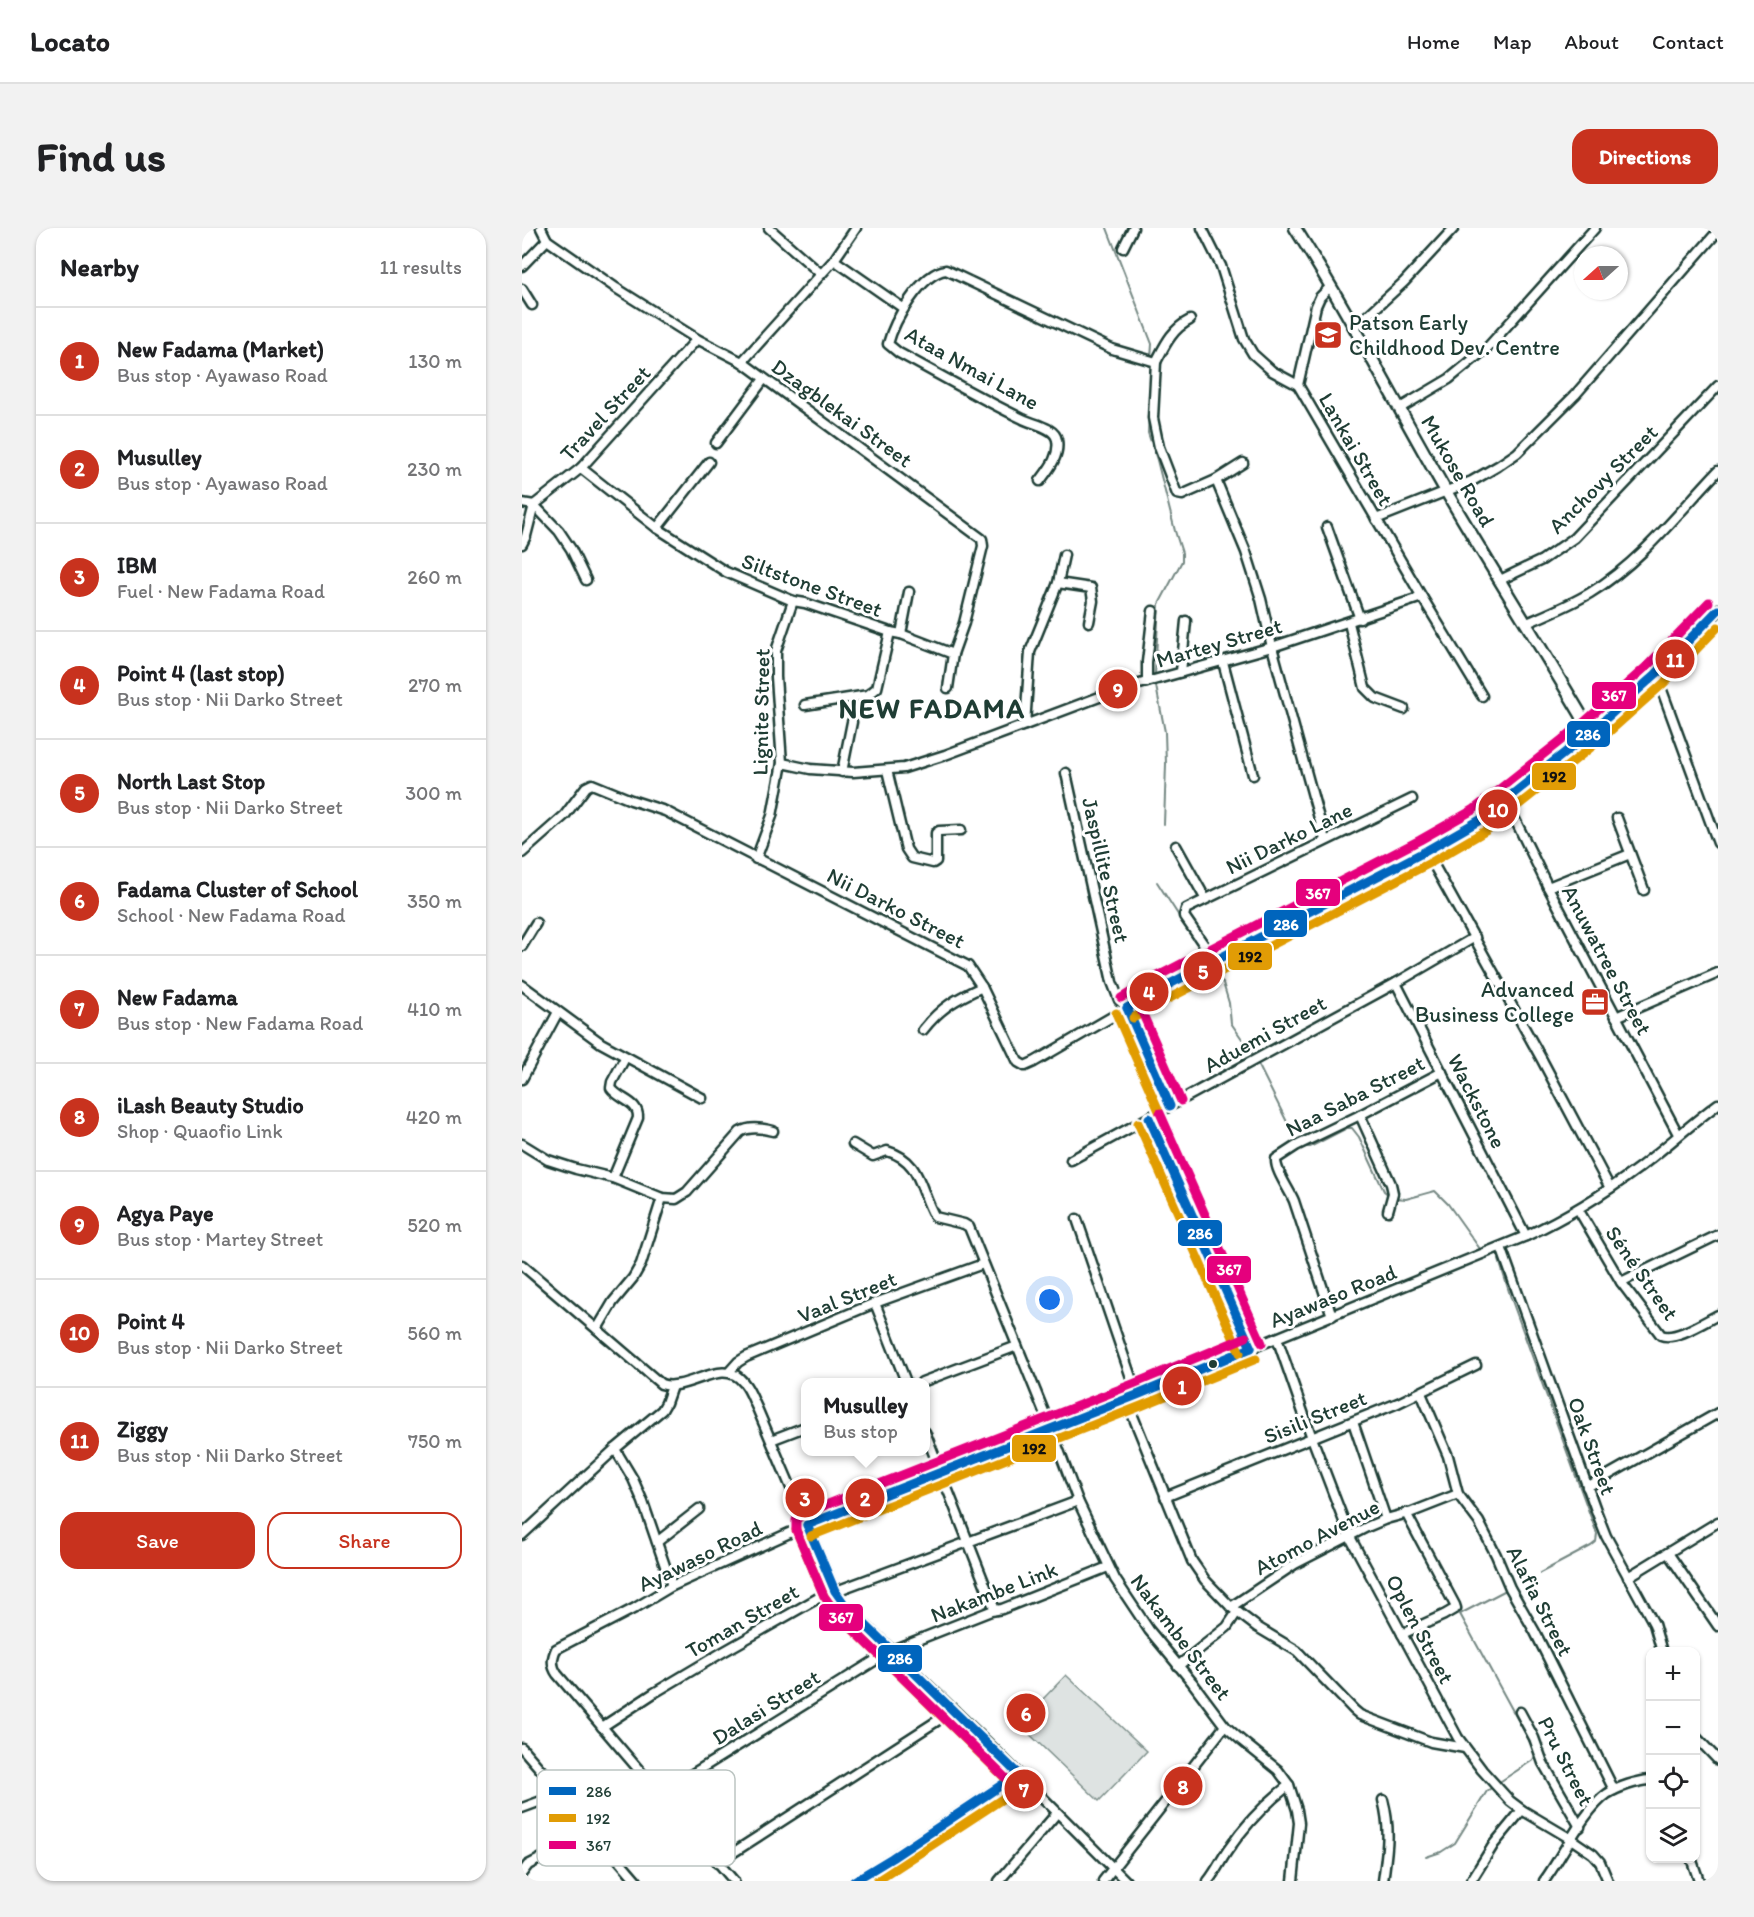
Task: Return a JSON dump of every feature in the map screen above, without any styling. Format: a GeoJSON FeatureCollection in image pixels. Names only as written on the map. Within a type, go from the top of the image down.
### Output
{"type":"FeatureCollection","features":[{"type":"Feature","properties":{"kind":"street"},"geometry":{"type":"LineString","coordinates":[[522,266],[547,240],[541,228]]}},
{"type":"Feature","properties":{"kind":"street"},"geometry":{"type":"LineString","coordinates":[[769,228],[821,274]]}},
{"type":"Feature","properties":{"kind":"street"},"geometry":{"type":"LineString","coordinates":[[742,362],[834,260],[856,228]]}},
{"type":"Feature","properties":{"kind":"street"},"geometry":{"type":"LineString","coordinates":[[1123,248],[1133,228]]}},
{"type":"Feature","properties":{"kind":"street","name":"Lankai Street"},"geometry":{"type":"LineString","coordinates":[[1202,228],[1221,266],[1244,339],[1253,354],[1272,371],[1298,385],[1482,696]]}},
{"type":"Feature","properties":{"kind":"street","name":"Mukose Road"},"geometry":{"type":"LineString","coordinates":[[1294,228],[1447,492],[1591,732]]}},
{"type":"Feature","properties":{"kind":"street"},"geometry":{"type":"LineString","coordinates":[[1400,408],[1449,379],[1487,348],[1595,228]]}},
{"type":"Feature","properties":{"kind":"street"},"geometry":{"type":"LineString","coordinates":[[1354,328],[1404,282],[1450,229]]}},
{"type":"Feature","properties":{"kind":"street"},"geometry":{"type":"LineString","coordinates":[[1376,519],[1487,474],[1517,453],[1575,394],[1718,231]]}},
{"type":"Feature","properties":{"kind":"street","name":"Dzagblekai Street"},"geometry":{"type":"LineString","coordinates":[[547,240],[616,288],[697,339],[742,362],[982,538],[983,546],[964,623],[953,654],[948,688]]}},
{"type":"Feature","properties":{"kind":"street"},"geometry":{"type":"LineString","coordinates":[[834,260],[903,308]]}},
{"type":"Feature","properties":{"kind":"street","name":"Ataa Nmai Lane"},"geometry":{"type":"LineString","coordinates":[[1040,481],[1056,458],[1057,439],[1049,429],[1022,419],[899,353],[888,344],[903,308],[932,275],[946,270],[1113,349],[1155,362]]}},
{"type":"Feature","properties":{"kind":"street"},"geometry":{"type":"LineString","coordinates":[[1298,385],[1316,306],[1320,297],[1330,287]]}},
{"type":"Feature","properties":{"kind":"street"},"geometry":{"type":"LineString","coordinates":[[522,289],[532,305]]}},
{"type":"Feature","properties":{"kind":"street"},"geometry":{"type":"LineString","coordinates":[[1190,320],[1181,324],[1167,340],[1155,362],[1153,418],[1159,447],[1174,489],[1177,494],[1182,495],[1216,480],[1243,463]]}},
{"type":"Feature","properties":{"kind":"street","name":"Travel Street"},"geometry":{"type":"LineString","coordinates":[[534,505],[581,468],[697,339]]}},
{"type":"Feature","properties":{"kind":"street"},"geometry":{"type":"LineString","coordinates":[[716,443],[764,379]]}},
{"type":"Feature","properties":{"kind":"street","name":"Anchovy Street"},"geometry":{"type":"LineString","coordinates":[[1500,580],[1542,560],[1574,538],[1718,386]]}},
{"type":"Feature","properties":{"kind":"street"},"geometry":{"type":"LineString","coordinates":[[657,528],[709,462]]}},
{"type":"Feature","properties":{"kind":"street","name":"Siltstone Street"},"geometry":{"type":"LineString","coordinates":[[581,468],[657,528],[726,572],[793,601],[901,634],[953,654]]}},
{"type":"Feature","properties":{"kind":"street"},"geometry":{"type":"LineString","coordinates":[[1527,623],[1590,593],[1614,575],[1659,535],[1718,471]]}},
{"type":"Feature","properties":{"kind":"street"},"geometry":{"type":"LineString","coordinates":[[1216,480],[1261,599],[1325,840]]}},
{"type":"Feature","properties":{"kind":"street"},"geometry":{"type":"LineString","coordinates":[[522,503],[534,505],[559,531],[571,549],[586,580]]}},
{"type":"Feature","properties":{"kind":"street"},"geometry":{"type":"LineString","coordinates":[[522,544],[534,505]]}},
{"type":"Feature","properties":{"kind":"street"},"geometry":{"type":"LineString","coordinates":[[1327,527],[1360,619]]}},
{"type":"Feature","properties":{"kind":"street"},"geometry":{"type":"LineString","coordinates":[[1025,725],[1029,652],[1058,583],[1064,555]]}},
{"type":"Feature","properties":{"kind":"street"},"geometry":{"type":"LineString","coordinates":[[1058,583],[1091,588],[1093,601],[1089,622]]}},
{"type":"Feature","properties":{"kind":"street"},"geometry":{"type":"LineString","coordinates":[[901,634],[909,592]]}},
{"type":"Feature","properties":{"kind":"street","name":"Martey Street"},"geometry":{"type":"LineString","coordinates":[[782,763],[810,769],[842,771],[887,770],[925,762],[1118,690],[1223,662],[1349,623],[1422,597]]}},
{"type":"Feature","properties":{"kind":"street","name":"Lignite Street"},"geometry":{"type":"LineString","coordinates":[[756,859],[772,816],[782,763],[776,651],[793,601]]}},
{"type":"Feature","properties":{"kind":"street","name":"Nii Darko Street"},"geometry":{"type":"LineString","coordinates":[[522,854],[571,809],[586,787],[591,784],[665,811],[968,966],[982,987],[1010,1048],[1018,1062],[1025,1066],[1127,1008],[1426,851],[1480,820],[1591,732],[1656,674],[1718,610]]}},
{"type":"Feature","properties":{"kind":"street"},"geometry":{"type":"LineString","coordinates":[[1148,682],[1147,662],[1153,612]]}},
{"type":"Feature","properties":{"kind":"street"},"geometry":{"type":"LineString","coordinates":[[1181,672],[1186,621]]}},
{"type":"Feature","properties":{"kind":"street"},"geometry":{"type":"LineString","coordinates":[[1349,623],[1365,688],[1375,698],[1404,709]]}},
{"type":"Feature","properties":{"kind":"street"},"geometry":{"type":"LineString","coordinates":[[805,705],[873,692],[877,688],[890,632]]}},
{"type":"Feature","properties":{"kind":"street"},"geometry":{"type":"LineString","coordinates":[[1223,662],[1253,775]]}},
{"type":"Feature","properties":{"kind":"street"},"geometry":{"type":"LineString","coordinates":[[1656,674],[1718,843]]}},
{"type":"Feature","properties":{"kind":"street"},"geometry":{"type":"LineString","coordinates":[[842,771],[852,722]]}},
{"type":"Feature","properties":{"kind":"street"},"geometry":{"type":"LineString","coordinates":[[887,770],[906,849],[912,858],[933,863],[936,861],[936,833],[960,830]]}},
{"type":"Feature","properties":{"kind":"street","name":"Jaspillite Street"},"geometry":{"type":"LineString","coordinates":[[1066,773],[1115,991],[1119,1000],[1127,1008],[1170,1106]]}},
{"type":"Feature","properties":{"kind":"street","name":"Nii Darko Lane"},"geometry":{"type":"LineString","coordinates":[[1214,962],[1184,916],[1186,909],[1412,799]]}},
{"type":"Feature","properties":{"kind":"street","name":"Anuwatree Street"},"geometry":{"type":"LineString","coordinates":[[1506,801],[1548,887],[1678,1134]]}},
{"type":"Feature","properties":{"kind":"street"},"geometry":{"type":"LineString","coordinates":[[1617,818],[1644,890]]}},
{"type":"Feature","properties":{"kind":"street"},"geometry":{"type":"LineString","coordinates":[[1176,846],[1205,898]]}},
{"type":"Feature","properties":{"kind":"street"},"geometry":{"type":"LineString","coordinates":[[1426,851],[1610,1188]]}},
{"type":"Feature","properties":{"kind":"street"},"geometry":{"type":"LineString","coordinates":[[1548,887],[1630,854]]}},
{"type":"Feature","properties":{"kind":"street"},"geometry":{"type":"LineString","coordinates":[[522,946],[536,923]]}},
{"type":"Feature","properties":{"kind":"street","name":"Aduemi Street"},"geometry":{"type":"LineString","coordinates":[[1071,1160],[1396,983],[1475,937]]}},
{"type":"Feature","properties":{"kind":"street"},"geometry":{"type":"LineString","coordinates":[[1616,1017],[1718,973]]}},
{"type":"Feature","properties":{"kind":"street","name":"Wackstone"},"geometry":{"type":"LineString","coordinates":[[1396,983],[1526,1236]]}},
{"type":"Feature","properties":{"kind":"street"},"geometry":{"type":"LineString","coordinates":[[522,985],[601,1043],[702,1098]]}},
{"type":"Feature","properties":{"kind":"street"},"geometry":{"type":"LineString","coordinates":[[923,1030],[945,1006],[982,987]]}},
{"type":"Feature","properties":{"kind":"street"},"geometry":{"type":"LineString","coordinates":[[522,1079],[558,1012]]}},
{"type":"Feature","properties":{"kind":"street"},"geometry":{"type":"LineString","coordinates":[[613,1178],[638,1118],[635,1105],[611,1088],[625,1058]]}},
{"type":"Feature","properties":{"kind":"street","name":"Naa Saba Street"},"geometry":{"type":"LineString","coordinates":[[1332,1316],[1294,1201],[1276,1167],[1277,1157],[1442,1072]]}},
{"type":"Feature","properties":{"kind":"street","name":"Ayawaso Road"},"geometry":{"type":"LineString","coordinates":[[602,1727],[553,1668],[552,1662],[556,1649],[672,1586],[807,1526],[1126,1400],[1526,1236],[1578,1209],[1610,1188],[1718,1104]]}},
{"type":"Feature","properties":{"kind":"street"},"geometry":{"type":"LineString","coordinates":[[1360,1115],[1391,1184],[1392,1198],[1388,1211]]}},
{"type":"Feature","properties":{"kind":"street"},"geometry":{"type":"LineString","coordinates":[[1149,1118],[1251,1348]]}},
{"type":"Feature","properties":{"kind":"street"},"geometry":{"type":"LineString","coordinates":[[522,1144],[548,1160],[613,1178],[662,1198],[675,1199],[687,1192],[740,1132],[756,1128],[773,1131]]}},
{"type":"Feature","properties":{"kind":"street","name":"Nakambe Street"},"geometry":{"type":"LineString","coordinates":[[853,1144],[873,1156],[890,1151],[911,1165],[919,1176],[933,1214],[937,1218],[967,1225],[1051,1429],[1078,1501],[1108,1567],[1149,1630],[1225,1726],[1278,1770],[1289,1785],[1299,1823],[1293,1881]]}},
{"type":"Feature","properties":{"kind":"street"},"geometry":{"type":"LineString","coordinates":[[597,1329],[613,1302],[633,1278],[641,1264],[662,1198]]}},
{"type":"Feature","properties":{"kind":"street","name":"Séné Street"},"geometry":{"type":"LineString","coordinates":[[1578,1209],[1621,1282],[1656,1330],[1665,1337],[1674,1336],[1718,1315]]}},
{"type":"Feature","properties":{"kind":"street"},"geometry":{"type":"LineString","coordinates":[[1077,1219],[1137,1395]]}},
{"type":"Feature","properties":{"kind":"street"},"geometry":{"type":"LineString","coordinates":[[1621,1282],[1718,1235]]}},
{"type":"Feature","properties":{"kind":"street","name":"Oak Street"},"geometry":{"type":"LineString","coordinates":[[1501,1247],[1606,1536],[1654,1624],[1661,1647]]}},
{"type":"Feature","properties":{"kind":"street","name":"Vaal Street"},"geometry":{"type":"LineString","coordinates":[[729,1372],[746,1357],[875,1303],[983,1264]]}},
{"type":"Feature","properties":{"kind":"street"},"geometry":{"type":"LineString","coordinates":[[522,1265],[661,1384],[672,1386],[717,1372],[729,1372],[744,1383],[771,1440],[835,1591],[859,1620],[954,1710],[1126,1881]]}},
{"type":"Feature","properties":{"kind":"street"},"geometry":{"type":"LineString","coordinates":[[875,1303],[904,1378]]}},
{"type":"Feature","properties":{"kind":"street","name":"Oplen Street"},"geometry":{"type":"LineString","coordinates":[[1277,1338],[1350,1537],[1452,1728],[1465,1748],[1498,1788],[1522,1810],[1593,1854],[1600,1862],[1608,1881]]}},
{"type":"Feature","properties":{"kind":"street"},"geometry":{"type":"LineString","coordinates":[[930,1380],[1017,1346]]}},
{"type":"Feature","properties":{"kind":"street","name":"Sisili Street"},"geometry":{"type":"LineString","coordinates":[[1165,1497],[1353,1422],[1421,1393],[1476,1365]]}},
{"type":"Feature","properties":{"kind":"street"},"geometry":{"type":"LineString","coordinates":[[522,1535],[615,1449],[662,1410],[672,1386]]}},
{"type":"Feature","properties":{"kind":"street","name":"Alafia Street"},"geometry":{"type":"LineString","coordinates":[[1421,1393],[1448,1456],[1458,1494],[1479,1522],[1510,1588],[1535,1632],[1614,1790]]}},
{"type":"Feature","properties":{"kind":"street"},"geometry":{"type":"LineString","coordinates":[[1126,1400],[1192,1561],[1205,1580],[1234,1610],[1297,1651],[1360,1714],[1380,1724],[1431,1742],[1465,1748]]}},
{"type":"Feature","properties":{"kind":"street"},"geometry":{"type":"LineString","coordinates":[[1587,1487],[1718,1413]]}},
{"type":"Feature","properties":{"kind":"street"},"geometry":{"type":"LineString","coordinates":[[1353,1422],[1386,1519]]}},
{"type":"Feature","properties":{"kind":"street"},"geometry":{"type":"LineString","coordinates":[[771,1440],[801,1429]]}},
{"type":"Feature","properties":{"kind":"street"},"geometry":{"type":"LineString","coordinates":[[930,1444],[995,1610]]}},
{"type":"Feature","properties":{"kind":"street"},"geometry":{"type":"LineString","coordinates":[[615,1449],[633,1479],[672,1586]]}},
{"type":"Feature","properties":{"kind":"street","name":"Atomo Avenue"},"geometry":{"type":"LineString","coordinates":[[1178,1666],[1227,1627],[1234,1610],[1295,1564],[1386,1519],[1458,1494]]}},
{"type":"Feature","properties":{"kind":"street","name":"Toman Street"},"geometry":{"type":"LineString","coordinates":[[602,1727],[654,1693],[802,1606],[835,1591],[1078,1501]]}},
{"type":"Feature","properties":{"kind":"street"},"geometry":{"type":"LineString","coordinates":[[657,1542],[699,1509]]}},
{"type":"Feature","properties":{"kind":"street"},"geometry":{"type":"LineString","coordinates":[[1402,1634],[1453,1610],[1455,1605],[1406,1513]]}},
{"type":"Feature","properties":{"kind":"street"},"geometry":{"type":"LineString","coordinates":[[1628,1577],[1718,1522]]}},
{"type":"Feature","properties":{"kind":"street"},"geometry":{"type":"LineString","coordinates":[[1668,1553],[1718,1626]]}},
{"type":"Feature","properties":{"kind":"street","name":"Nakambe Link"},"geometry":{"type":"LineString","coordinates":[[892,1650],[1108,1567]]}},
{"type":"Feature","properties":{"kind":"street","name":"Dalasi Street"},"geometry":{"type":"LineString","coordinates":[[699,1770],[892,1650]]}},
{"type":"Feature","properties":{"kind":"street"},"geometry":{"type":"LineString","coordinates":[[735,1851],[954,1710]]}},
{"type":"Feature","properties":{"kind":"street","name":"Pru Street"},"geometry":{"type":"LineString","coordinates":[[1521,1712],[1543,1763],[1580,1827]]}},
{"type":"Feature","properties":{"kind":"street"},"geometry":{"type":"LineString","coordinates":[[1103,1881],[1225,1726]]}},
{"type":"Feature","properties":{"kind":"street"},"geometry":{"type":"LineString","coordinates":[[602,1727],[639,1770]]}},
{"type":"Feature","properties":{"kind":"street"},"geometry":{"type":"LineString","coordinates":[[1700,1742],[1718,1760]]}},
{"type":"Feature","properties":{"kind":"street"},"geometry":{"type":"LineString","coordinates":[[522,1748],[540,1770]]}},
{"type":"Feature","properties":{"kind":"street"},"geometry":{"type":"LineString","coordinates":[[854,1881],[1018,1773]]}},
{"type":"Feature","properties":{"kind":"street"},"geometry":{"type":"LineString","coordinates":[[1544,1881],[1600,1800],[1614,1790],[1646,1781]]}},
{"type":"Feature","properties":{"kind":"street"},"geometry":{"type":"LineString","coordinates":[[1208,1881],[1228,1849],[1264,1806],[1289,1785]]}},
{"type":"Feature","properties":{"kind":"street"},"geometry":{"type":"LineString","coordinates":[[1383,1800],[1389,1834],[1383,1881]]}},
{"type":"Feature","properties":{"kind":"street"},"geometry":{"type":"LineString","coordinates":[[522,1808],[537,1802]]}},
{"type":"Feature","properties":{"kind":"street"},"geometry":{"type":"LineString","coordinates":[[1471,1881],[1494,1844],[1522,1810]]}},
{"type":"Feature","properties":{"kind":"street"},"geometry":{"type":"LineString","coordinates":[[999,1881],[1057,1814]]}},
{"type":"Feature","properties":{"kind":"street"},"geometry":{"type":"LineString","coordinates":[[522,1873],[528,1865],[537,1860]]}},
{"type":"Feature","properties":{"kind":"street"},"geometry":{"type":"LineString","coordinates":[[1693,1863],[1699,1881]]}},
{"type":"Feature","properties":{"kind":"street"},"geometry":{"type":"LineString","coordinates":[[623,1866],[637,1881]]}},
{"type":"Feature","properties":{"kind":"street"},"geometry":{"type":"LineString","coordinates":[[720,1866],[734,1881]]}},
{"type":"Feature","properties":{"kind":"shaded area"},"geometry":{"type":"Polygon","coordinates":[[[1066,1675],[1147,1751],[1099,1801],[1019,1724],[1066,1675]]]}},
{"type":"Feature","properties":{"kind":"waterway"},"geometry":{"type":"LineString","coordinates":[[1107,228],[1152,344],[1151,358]]}},
{"type":"Feature","properties":{"kind":"waterway"},"geometry":{"type":"LineString","coordinates":[[1151,363],[1148,433],[1182,553],[1182,561],[1159,604],[1155,674]]}},
{"type":"Feature","properties":{"kind":"waterway"},"geometry":{"type":"LineString","coordinates":[[1156,686],[1165,732],[1164,824]]}},
{"type":"Feature","properties":{"kind":"waterway"},"geometry":{"type":"LineString","coordinates":[[1157,882],[1206,958]]}},
{"type":"Feature","properties":{"kind":"waterway"},"geometry":{"type":"LineString","coordinates":[[1213,969],[1223,983],[1229,1003],[1231,1023],[1253,1055]]}},
{"type":"Feature","properties":{"kind":"waterway"},"geometry":{"type":"LineString","coordinates":[[1259,1066],[1297,1142]]}},
{"type":"Feature","properties":{"kind":"waterway"},"geometry":{"type":"LineString","coordinates":[[1303,1147],[1310,1147],[1347,1128],[1352,1128],[1359,1137],[1384,1191],[1395,1198],[1406,1199],[1435,1191],[1448,1204],[1480,1249]]}},
{"type":"Feature","properties":{"kind":"waterway"},"geometry":{"type":"LineString","coordinates":[[1499,1260],[1597,1534],[1596,1542],[1591,1546],[1540,1573]]}},
{"type":"Feature","properties":{"kind":"waterway"},"geometry":{"type":"LineString","coordinates":[[1498,1783],[1533,1760],[1535,1755],[1460,1614],[1506,1590]]}},
{"type":"Feature","properties":{"kind":"waterway"},"geometry":{"type":"LineString","coordinates":[[1426,1857],[1441,1852],[1455,1843],[1487,1791],[1494,1786]]}},
{"type":"Feature","properties":{"kind":"transit line","name":"367"},"geometry":{"type":"LineString","coordinates":[[1121,998],[1154,978],[1420,840],[1473,810],[1583,723],[1648,665],[1709,602]]}},
{"type":"Feature","properties":{"kind":"transit line","name":"286"},"geometry":{"type":"LineString","coordinates":[[1127,1008],[1426,851],[1480,820],[1591,732],[1656,674],[1718,610]]}},
{"type":"Feature","properties":{"kind":"transit line","name":"192"},"geometry":{"type":"LineString","coordinates":[[1133,1018],[1432,862],[1487,830],[1599,741],[1664,683],[1718,627]]}},
{"type":"Feature","properties":{"kind":"transit line","name":"367"},"geometry":{"type":"LineString","coordinates":[[1138,1003],[1181,1101]]}},
{"type":"Feature","properties":{"kind":"transit line","name":"286"},"geometry":{"type":"LineString","coordinates":[[1127,1008],[1170,1106]]}},
{"type":"Feature","properties":{"kind":"transit line","name":"192"},"geometry":{"type":"LineString","coordinates":[[1116,1013],[1159,1111]]}},
{"type":"Feature","properties":{"kind":"transit line","name":"367"},"geometry":{"type":"LineString","coordinates":[[1160,1113],[1262,1343]]}},
{"type":"Feature","properties":{"kind":"transit line","name":"286"},"geometry":{"type":"LineString","coordinates":[[1149,1118],[1251,1348]]}},
{"type":"Feature","properties":{"kind":"transit line","name":"192"},"geometry":{"type":"LineString","coordinates":[[1138,1123],[1240,1353]]}},
{"type":"Feature","properties":{"kind":"transit line","name":"367"},"geometry":{"type":"LineString","coordinates":[[1026,1798],[836,1613],[824,1596],[796,1530],[796,1520],[803,1514],[1246,1337]]}},
{"type":"Feature","properties":{"kind":"transit line","name":"286"},"geometry":{"type":"LineString","coordinates":[[807,1525],[1251,1348]]}},
{"type":"Feature","properties":{"kind":"transit line","name":"192"},"geometry":{"type":"LineString","coordinates":[[811,1536],[1256,1359]]}},
{"type":"Feature","properties":{"kind":"transit line","name":"286"},"geometry":{"type":"LineString","coordinates":[[807,1525],[835,1591],[845,1605],[1018,1774]]}},
{"type":"Feature","properties":{"kind":"transit line","name":"192"},"geometry":{"type":"LineString","coordinates":[[796,1530],[824,1596],[836,1613],[1010,1783]]}},
{"type":"Feature","properties":{"kind":"transit line","name":"286"},"geometry":{"type":"LineString","coordinates":[[854,1881],[1018,1774]]}},
{"type":"Feature","properties":{"kind":"transit line","name":"192"},"geometry":{"type":"LineString","coordinates":[[877,1881],[1025,1784]]}},
{"type":"Feature","properties":{"kind":"place","name":"Patson Early Childhood Dev. Centre"},"geometry":{"type":"Point","coordinates":[1328,335]}},
{"type":"Feature","properties":{"kind":"place","name":"Ziggy"},"geometry":{"type":"Point","coordinates":[1675,659]}},
{"type":"Feature","properties":{"kind":"place","name":"Agya Paye"},"geometry":{"type":"Point","coordinates":[1118,689]}},
{"type":"Feature","properties":{"kind":"place","name":"Point 4"},"geometry":{"type":"Point","coordinates":[1498,809]}},
{"type":"Feature","properties":{"kind":"place","name":"North Last Stop"},"geometry":{"type":"Point","coordinates":[1203,971]}},
{"type":"Feature","properties":{"kind":"place","name":"Point 4 (last stop)"},"geometry":{"type":"Point","coordinates":[1149,992]}},
{"type":"Feature","properties":{"kind":"place","name":"Advanced Business College"},"geometry":{"type":"Point","coordinates":[1595,1002]}},
{"type":"Feature","properties":{"kind":"place","name":"New Fadama (Market)"},"geometry":{"type":"Point","coordinates":[1182,1386]}},
{"type":"Feature","properties":{"kind":"place","name":"IBM"},"geometry":{"type":"Point","coordinates":[805,1498]}},
{"type":"Feature","properties":{"kind":"place","name":"Musulley"},"geometry":{"type":"Point","coordinates":[865,1498]}},
{"type":"Feature","properties":{"kind":"place","name":"Fadama Cluster of School"},"geometry":{"type":"Point","coordinates":[1026,1713]}},
{"type":"Feature","properties":{"kind":"place","name":"iLash Beauty Studio"},"geometry":{"type":"Point","coordinates":[1183,1786]}},
{"type":"Feature","properties":{"kind":"place","name":"New Fadama"},"geometry":{"type":"Point","coordinates":[1024,1789]}},
{"type":"Feature","properties":{"kind":"district","name":"NEW FADAMA"},"geometry":{"type":"Point","coordinates":[932,708]}}]}
